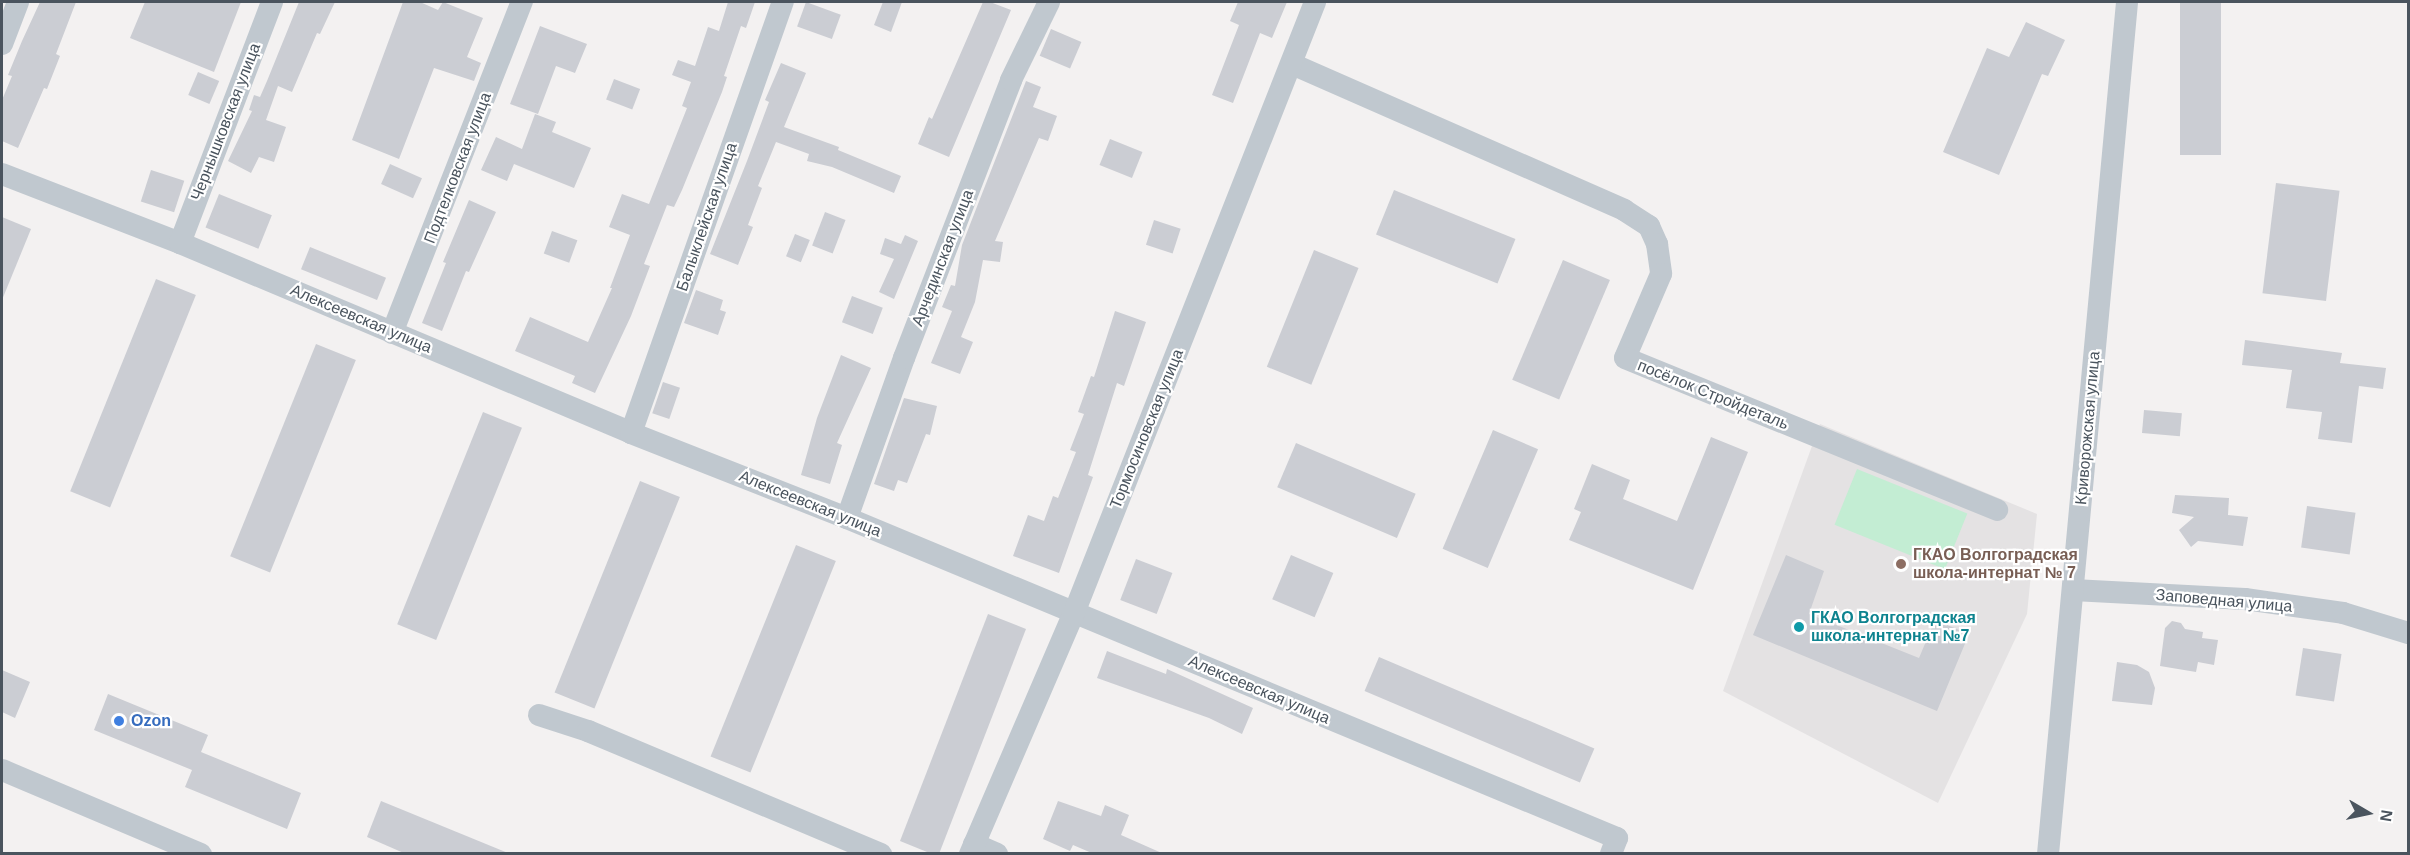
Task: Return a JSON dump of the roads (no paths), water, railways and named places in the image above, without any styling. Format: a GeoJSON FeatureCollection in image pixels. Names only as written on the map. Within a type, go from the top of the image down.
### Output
{"type":"FeatureCollection","features":[{"type":"Feature","properties":{"kind":"street"},"geometry":{"type":"LineString","coordinates":[[2,44],[18,2]]}},
{"type":"Feature","properties":{"kind":"street","name":"Чернышковская улица"},"geometry":{"type":"LineString","coordinates":[[180,243],[272,2]]}},
{"type":"Feature","properties":{"kind":"street","name":"Подтелковская улица"},"geometry":{"type":"LineString","coordinates":[[392,333],[462,162],[522,2]]}},
{"type":"Feature","properties":{"kind":"street","name":"Балыклейская улица"},"geometry":{"type":"LineString","coordinates":[[631,433],[783,2]]}},
{"type":"Feature","properties":{"kind":"street","name":"Арчединская улица"},"geometry":{"type":"LineString","coordinates":[[848,518],[904,358],[1011,80],[1049,2]]}},
{"type":"Feature","properties":{"kind":"street","name":"Тормосиновская улица"},"geometry":{"type":"LineString","coordinates":[[972,849],[1074,613],[1315,2]]}},
{"type":"Feature","properties":{"kind":"street","name":"Криворожская улица"},"geometry":{"type":"LineString","coordinates":[[2048,854],[2127,2]]}},
{"type":"Feature","properties":{"kind":"street","name":"посёлок Стройдеталь"},"geometry":{"type":"LineString","coordinates":[[1292,64],[1624,210],[1649,226],[1657,244],[1661,274],[1625,358],[1997,510]]}},
{"type":"Feature","properties":{"kind":"street","name":"Алексеевская улица"},"geometry":{"type":"LineString","coordinates":[[2,174],[180,243],[631,433],[848,518],[1614,846]]}},
{"type":"Feature","properties":{"kind":"street","name":"Заповедная улица"},"geometry":{"type":"LineString","coordinates":[[2073,590],[2246,599],[2343,613],[2409,633]]}},
{"type":"Feature","properties":{"kind":"street"},"geometry":{"type":"LineString","coordinates":[[539,715],[588,731],[881,854]]}},
{"type":"Feature","properties":{"kind":"street"},"geometry":{"type":"LineString","coordinates":[[2,770],[201,854]]}},
{"type":"Feature","properties":{"kind":"street"},"geometry":{"type":"LineString","coordinates":[[972,849],[997,854]]}},
{"type":"Feature","properties":{"kind":"place","name":"ГКАО Волгоградская школа-интернат № 7"},"geometry":{"type":"Point","coordinates":[1901,564]}},
{"type":"Feature","properties":{"kind":"place","name":"ГКАО Волгоградская школа-интернат №7"},"geometry":{"type":"Point","coordinates":[1799,627]}},
{"type":"Feature","properties":{"kind":"place","name":"Ozon"},"geometry":{"type":"Point","coordinates":[119,721]}}]}
